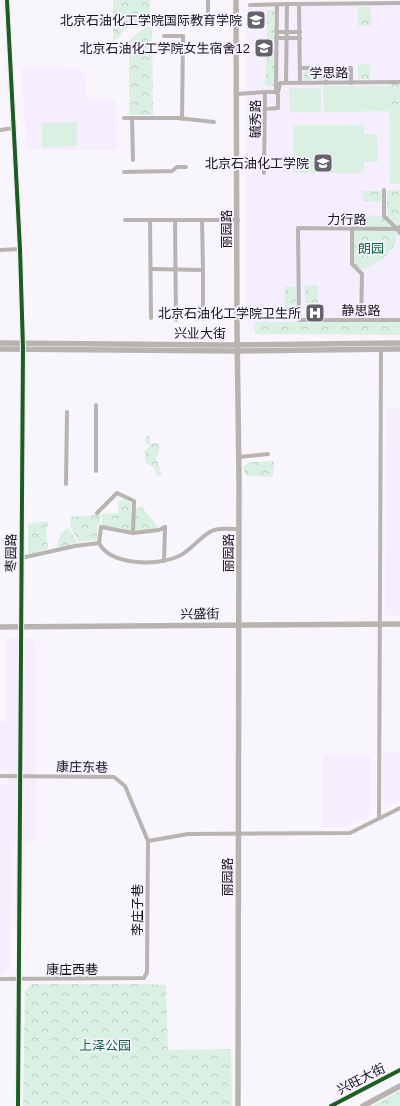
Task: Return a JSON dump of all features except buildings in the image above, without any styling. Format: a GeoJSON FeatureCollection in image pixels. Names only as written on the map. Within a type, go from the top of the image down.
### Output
{"type":"FeatureCollection","features":[{"type":"Feature","properties":{"kind":"street","name":"枣园路"},"geometry":{"type":"LineString","coordinates":[[7,0],[15,128],[22,346],[18,1106]]}},
{"type":"Feature","properties":{"kind":"street"},"geometry":{"type":"LineString","coordinates":[[208,0],[208,22]]}},
{"type":"Feature","properties":{"kind":"street","name":"丽园路"},"geometry":{"type":"LineString","coordinates":[[236,0],[238,220],[237,351],[239,457],[238,1106]]}},
{"type":"Feature","properties":{"kind":"street"},"geometry":{"type":"LineString","coordinates":[[250,5],[400,3]]}},
{"type":"Feature","properties":{"kind":"street"},"geometry":{"type":"LineString","coordinates":[[276,92],[278,92],[280,83],[286,83],[287,4]]}},
{"type":"Feature","properties":{"kind":"street"},"geometry":{"type":"LineString","coordinates":[[299,4],[300,83]]}},
{"type":"Feature","properties":{"kind":"street"},"geometry":{"type":"LineString","coordinates":[[265,109],[278,108],[278,95],[276,92],[277,5]]}},
{"type":"Feature","properties":{"kind":"street"},"geometry":{"type":"LineString","coordinates":[[276,32],[300,32]]}},
{"type":"Feature","properties":{"kind":"street"},"geometry":{"type":"LineString","coordinates":[[164,36],[183,36],[182,118]]}},
{"type":"Feature","properties":{"kind":"street"},"geometry":{"type":"LineString","coordinates":[[276,38],[300,38]]}},
{"type":"Feature","properties":{"kind":"street"},"geometry":{"type":"LineString","coordinates":[[300,68],[351,68],[351,83]]}},
{"type":"Feature","properties":{"kind":"street"},"geometry":{"type":"LineString","coordinates":[[326,68],[326,83]]}},
{"type":"Feature","properties":{"kind":"street","name":"学思路"},"geometry":{"type":"LineString","coordinates":[[286,83],[400,82]]}},
{"type":"Feature","properties":{"kind":"street"},"geometry":{"type":"LineString","coordinates":[[265,92],[276,92]]}},
{"type":"Feature","properties":{"kind":"street","name":"毓秀路"},"geometry":{"type":"LineString","coordinates":[[237,94],[265,92],[264,174]]}},
{"type":"Feature","properties":{"kind":"street"},"geometry":{"type":"LineString","coordinates":[[124,118],[182,118],[214,122]]}},
{"type":"Feature","properties":{"kind":"street"},"geometry":{"type":"LineString","coordinates":[[132,118],[133,160]]}},
{"type":"Feature","properties":{"kind":"street"},"geometry":{"type":"LineString","coordinates":[[0,130],[15,128]]}},
{"type":"Feature","properties":{"kind":"street"},"geometry":{"type":"LineString","coordinates":[[124,172],[172,171],[177,167],[186,167]]}},
{"type":"Feature","properties":{"kind":"street","name":"力行路"},"geometry":{"type":"LineString","coordinates":[[384,190],[384,216],[399,230]]}},
{"type":"Feature","properties":{"kind":"street"},"geometry":{"type":"LineString","coordinates":[[125,220],[238,220]]}},
{"type":"Feature","properties":{"kind":"street"},"geometry":{"type":"LineString","coordinates":[[150,220],[151,318]]}},
{"type":"Feature","properties":{"kind":"street"},"geometry":{"type":"LineString","coordinates":[[175,220],[176,320]]}},
{"type":"Feature","properties":{"kind":"street"},"geometry":{"type":"LineString","coordinates":[[202,220],[203,319]]}},
{"type":"Feature","properties":{"kind":"street","name":"力行路"},"geometry":{"type":"LineString","coordinates":[[298,228],[399,230]]}},
{"type":"Feature","properties":{"kind":"street","name":"静思路"},"geometry":{"type":"LineString","coordinates":[[298,228],[299,320],[400,320]]}},
{"type":"Feature","properties":{"kind":"street"},"geometry":{"type":"LineString","coordinates":[[352,229],[352,264],[362,274],[361,320]]}},
{"type":"Feature","properties":{"kind":"street"},"geometry":{"type":"LineString","coordinates":[[0,250],[20,249]]}},
{"type":"Feature","properties":{"kind":"street"},"geometry":{"type":"LineString","coordinates":[[151,270],[203,270]]}},
{"type":"Feature","properties":{"kind":"street","name":"兴业大街"},"geometry":{"type":"LineString","coordinates":[[0,343],[22,346],[237,351],[400,349]]}},
{"type":"Feature","properties":{"kind":"street","name":"兴业大街"},"geometry":{"type":"LineString","coordinates":[[0,349],[22,346],[400,343]]}},
{"type":"Feature","properties":{"kind":"street"},"geometry":{"type":"LineString","coordinates":[[379,818],[381,349]]}},
{"type":"Feature","properties":{"kind":"street"},"geometry":{"type":"LineString","coordinates":[[96,405],[96,471]]}},
{"type":"Feature","properties":{"kind":"street"},"geometry":{"type":"LineString","coordinates":[[66,484],[67,412]]}},
{"type":"Feature","properties":{"kind":"street"},"geometry":{"type":"LineString","coordinates":[[239,457],[268,454]]}},
{"type":"Feature","properties":{"kind":"street"},"geometry":{"type":"LineString","coordinates":[[97,513],[117,493],[134,501],[133,533]]}},
{"type":"Feature","properties":{"kind":"street"},"geometry":{"type":"LineString","coordinates":[[164,561],[165,527],[159,530],[133,533],[101,527],[99,543],[102,548],[111,554],[128,561],[147,563],[164,561],[180,556],[213,530],[239,529]]}},
{"type":"Feature","properties":{"kind":"street"},"geometry":{"type":"LineString","coordinates":[[22,558],[75,546],[99,543]]}},
{"type":"Feature","properties":{"kind":"street","name":"兴盛街"},"geometry":{"type":"LineString","coordinates":[[0,627],[400,624]]}},
{"type":"Feature","properties":{"kind":"street","name":"康庄东巷"},"geometry":{"type":"LineString","coordinates":[[0,776],[114,777],[124,786],[148,841]]}},
{"type":"Feature","properties":{"kind":"street"},"geometry":{"type":"LineString","coordinates":[[148,841],[188,834],[350,833],[400,808]]}},
{"type":"Feature","properties":{"kind":"street","name":"李庄子巷"},"geometry":{"type":"LineString","coordinates":[[144,978],[147,972],[148,841]]}},
{"type":"Feature","properties":{"kind":"street","name":"康庄西巷"},"geometry":{"type":"LineString","coordinates":[[0,979],[144,978]]}},
{"type":"Feature","properties":{"kind":"street","name":"兴旺大街"},"geometry":{"type":"LineString","coordinates":[[331,1106],[400,1070]]}},
{"type":"Feature","properties":{"kind":"street","name":"兴旺大街"},"geometry":{"type":"LineString","coordinates":[[363,1106],[400,1086]]}},
{"type":"Feature","properties":{"kind":"shaded area","name":"北京石油化工学院"},"geometry":{"type":"Polygon","coordinates":[[[400,1],[400,335],[257,332],[246,323],[247,3],[400,1]]]}},
{"type":"Feature","properties":{"kind":"shaded area"},"geometry":{"type":"Polygon","coordinates":[[[21,68],[84,70],[87,101],[116,101],[117,150],[27,150],[21,68]]]}},
{"type":"Feature","properties":{"kind":"shaded area"},"geometry":{"type":"Polygon","coordinates":[[[387,407],[400,407],[400,615],[385,615],[387,407]]]}},
{"type":"Feature","properties":{"kind":"shaded area"},"geometry":{"type":"Polygon","coordinates":[[[7,638],[35,638],[36,841],[12,842],[10,968],[0,975],[0,784],[8,783],[7,767],[0,771],[0,722],[7,721],[7,638]]]}},
{"type":"Feature","properties":{"kind":"shaded area"},"geometry":{"type":"Polygon","coordinates":[[[382,752],[400,752],[400,799],[391,805],[381,799],[382,752]]]}},
{"type":"Feature","properties":{"kind":"shaded area"},"geometry":{"type":"Polygon","coordinates":[[[323,755],[371,755],[371,811],[365,819],[341,827],[323,827],[323,755]]]}},
{"type":"Feature","properties":{"kind":"green space"},"geometry":{"type":"Polygon","coordinates":[[[113,0],[150,0],[150,13],[147,17],[124,30],[119,38],[113,41],[113,0]]]}},
{"type":"Feature","properties":{"kind":"green space"},"geometry":{"type":"Polygon","coordinates":[[[358,7],[371,7],[371,26],[358,26],[358,7]]]}},
{"type":"Feature","properties":{"kind":"green space"},"geometry":{"type":"Polygon","coordinates":[[[267,10],[275,10],[275,44],[267,44],[267,10]]]}},
{"type":"Feature","properties":{"kind":"green space"},"geometry":{"type":"Polygon","coordinates":[[[147,26],[152,26],[153,115],[129,115],[129,40],[147,26]]]}},
{"type":"Feature","properties":{"kind":"green space"},"geometry":{"type":"Polygon","coordinates":[[[267,50],[277,50],[276,86],[265,86],[267,50]]]}},
{"type":"Feature","properties":{"kind":"green space"},"geometry":{"type":"Polygon","coordinates":[[[358,64],[370,65],[370,79],[358,79],[358,64]]]}},
{"type":"Feature","properties":{"kind":"green space"},"geometry":{"type":"Polygon","coordinates":[[[334,70],[344,71],[347,74],[346,79],[344,81],[330,80],[329,73],[334,70]]]}},
{"type":"Feature","properties":{"kind":"green space"},"geometry":{"type":"Polygon","coordinates":[[[306,71],[322,71],[325,73],[325,78],[322,81],[304,80],[303,73],[306,71]]]}},
{"type":"Feature","properties":{"kind":"green space"},"geometry":{"type":"Polygon","coordinates":[[[389,84],[400,84],[400,104],[389,104],[389,84]]]}},
{"type":"Feature","properties":{"kind":"green space"},"geometry":{"type":"Polygon","coordinates":[[[323,86],[389,86],[389,104],[400,104],[400,184],[390,184],[389,111],[324,112],[323,86]]]}},
{"type":"Feature","properties":{"kind":"green space"},"geometry":{"type":"Polygon","coordinates":[[[289,88],[321,88],[321,112],[290,112],[289,88]]]}},
{"type":"Feature","properties":{"kind":"green space"},"geometry":{"type":"Polygon","coordinates":[[[77,122],[77,146],[42,147],[42,123],[77,122]]]}},
{"type":"Feature","properties":{"kind":"green space"},"geometry":{"type":"Polygon","coordinates":[[[293,125],[364,125],[364,134],[377,134],[378,162],[364,162],[364,171],[359,173],[293,173],[293,125]]]}},
{"type":"Feature","properties":{"kind":"green space"},"geometry":{"type":"Polygon","coordinates":[[[389,190],[400,191],[400,225],[397,227],[387,214],[387,192],[389,190]]]}},
{"type":"Feature","properties":{"kind":"green space"},"geometry":{"type":"Polygon","coordinates":[[[362,191],[382,191],[381,202],[363,201],[362,191]]]}},
{"type":"Feature","properties":{"kind":"green space"},"geometry":{"type":"Polygon","coordinates":[[[362,215],[383,216],[391,225],[390,227],[362,228],[362,215]]]}},
{"type":"Feature","properties":{"kind":"green space","name":"朗园"},"geometry":{"type":"Polygon","coordinates":[[[354,231],[396,231],[396,238],[391,251],[386,256],[380,261],[361,270],[354,263],[354,231]]]}},
{"type":"Feature","properties":{"kind":"green space"},"geometry":{"type":"Polygon","coordinates":[[[305,285],[318,285],[318,303],[305,303],[305,285]]]}},
{"type":"Feature","properties":{"kind":"green space"},"geometry":{"type":"Polygon","coordinates":[[[285,286],[296,287],[296,317],[284,319],[285,286]]]}},
{"type":"Feature","properties":{"kind":"green space"},"geometry":{"type":"Polygon","coordinates":[[[400,321],[400,335],[255,334],[255,322],[400,321]]]}},
{"type":"Feature","properties":{"kind":"green space"},"geometry":{"type":"Polygon","coordinates":[[[150,434],[150,444],[159,443],[159,451],[156,459],[162,474],[157,476],[154,467],[145,462],[145,450],[150,445],[145,443],[145,438],[150,434]]]}},
{"type":"Feature","properties":{"kind":"green space"},"geometry":{"type":"Polygon","coordinates":[[[274,461],[273,477],[246,476],[243,467],[249,462],[274,461]]]}},
{"type":"Feature","properties":{"kind":"green space"},"geometry":{"type":"Polygon","coordinates":[[[124,499],[131,503],[131,531],[102,525],[102,514],[118,513],[118,502],[124,499]]]}},
{"type":"Feature","properties":{"kind":"green space"},"geometry":{"type":"Polygon","coordinates":[[[141,506],[159,528],[135,532],[135,509],[141,506]]]}},
{"type":"Feature","properties":{"kind":"green space"},"geometry":{"type":"Polygon","coordinates":[[[101,514],[100,525],[97,525],[97,540],[79,542],[71,528],[70,517],[101,514]]]}},
{"type":"Feature","properties":{"kind":"green space"},"geometry":{"type":"Polygon","coordinates":[[[49,521],[46,531],[48,549],[28,554],[28,524],[49,521]]]}},
{"type":"Feature","properties":{"kind":"green space"},"geometry":{"type":"Polygon","coordinates":[[[68,528],[78,543],[57,548],[61,532],[68,528]]]}},
{"type":"Feature","properties":{"kind":"green space","name":"上泽公园"},"geometry":{"type":"Polygon","coordinates":[[[32,984],[166,985],[168,1050],[231,1049],[232,1106],[23,1106],[25,990],[32,984]]]}},
{"type":"Feature","properties":{"kind":"green space"},"geometry":{"type":"Polygon","coordinates":[[[400,1091],[400,1106],[372,1106],[400,1091]]]}},
{"type":"Feature","properties":{"kind":"cycle path"},"geometry":{"type":"LineString","coordinates":[[7,0],[20,249],[23,348],[18,1106]]}},
{"type":"Feature","properties":{"kind":"cycle path"},"geometry":{"type":"LineString","coordinates":[[331,1106],[400,1070]]}},
{"type":"Feature","properties":{"kind":"place","name":"北京石油化工学院国际教育学院"},"geometry":{"type":"Point","coordinates":[256,20]}},
{"type":"Feature","properties":{"kind":"place","name":"北京石油化工学院女生宿舍12"},"geometry":{"type":"Point","coordinates":[264,48]}},
{"type":"Feature","properties":{"kind":"place","name":"北京石油化工学院"},"geometry":{"type":"Point","coordinates":[323,163]}},
{"type":"Feature","properties":{"kind":"place","name":"北京石油化工学院卫生所"},"geometry":{"type":"Point","coordinates":[315,313]}}]}
